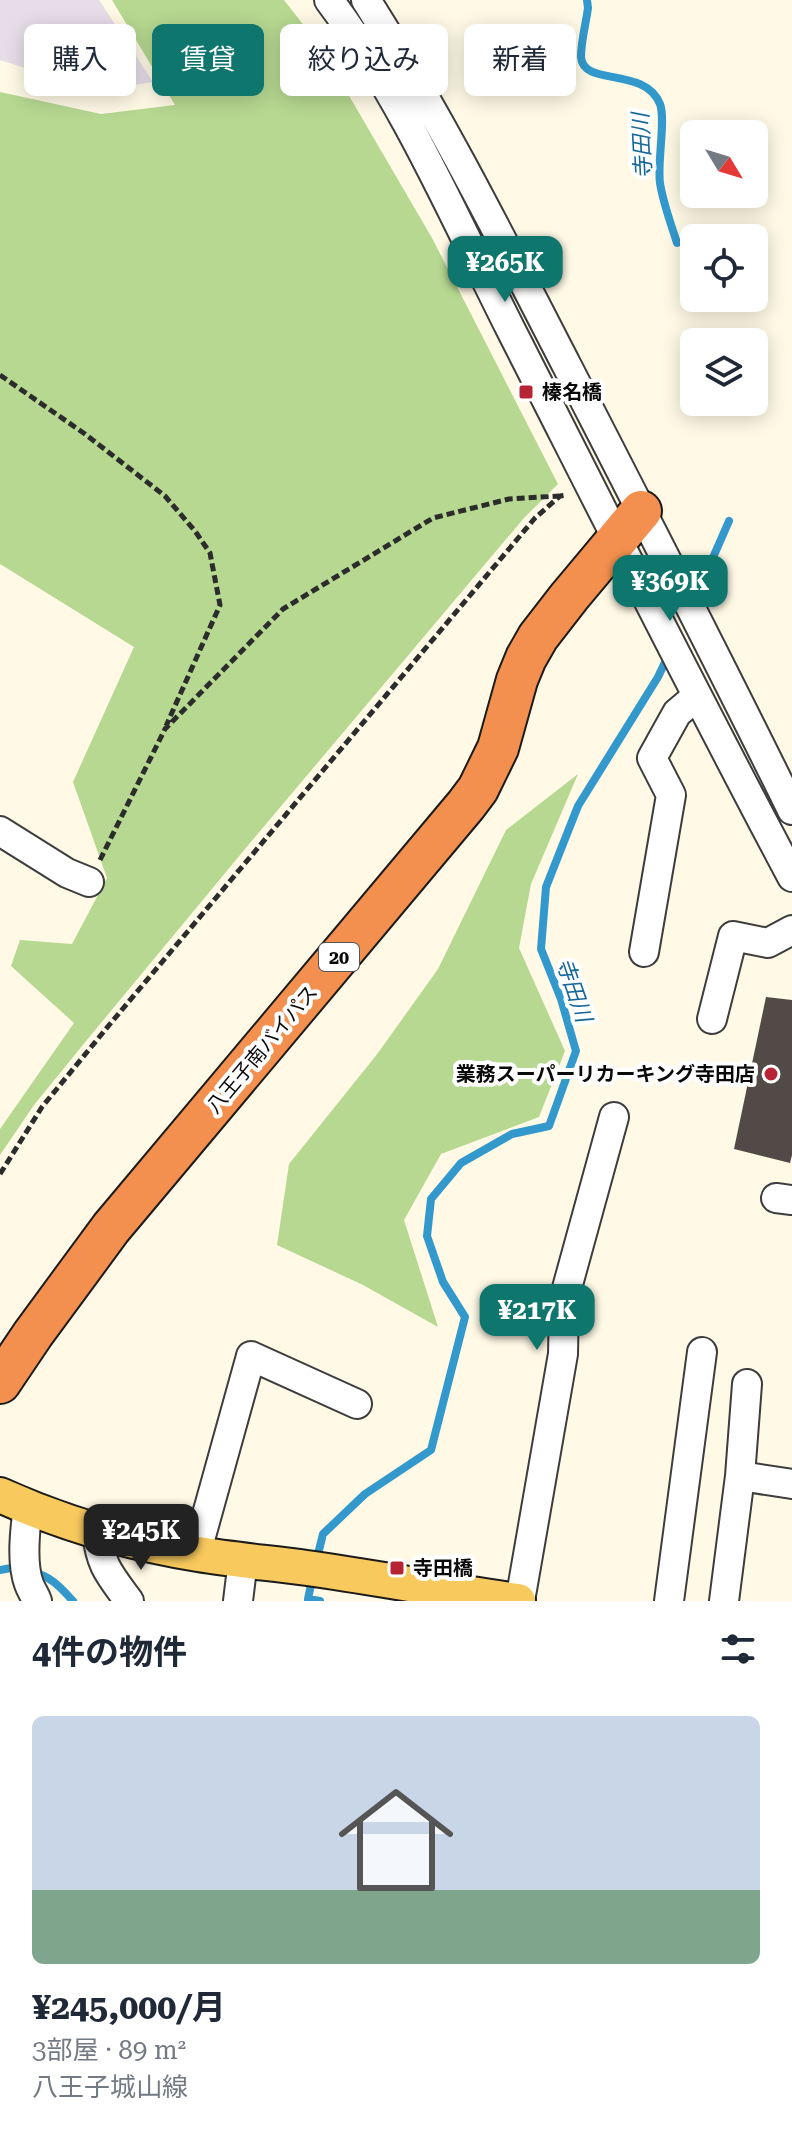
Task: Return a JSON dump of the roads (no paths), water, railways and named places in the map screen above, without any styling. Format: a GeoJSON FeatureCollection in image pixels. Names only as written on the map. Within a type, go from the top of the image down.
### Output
{"type":"FeatureCollection","features":[{"type":"Feature","properties":{"kind":"highway","name":"八王子南バイパス"},"geometry":{"type":"LineString","coordinates":[[0,1383],[111,1228],[478,789],[498,748],[526,658],[553,616],[629,525]]}},
{"type":"Feature","properties":{"kind":"main road"},"geometry":{"type":"LineString","coordinates":[[14,1501],[97,1531],[196,1554],[320,1570],[370,1590],[519,1601]]}},
{"type":"Feature","properties":{"kind":"street"},"geometry":{"type":"LineString","coordinates":[[329,0],[373,66],[629,525],[680,588],[705,632],[792,810]]}},
{"type":"Feature","properties":{"kind":"street"},"geometry":{"type":"LineString","coordinates":[[366,0],[431,106],[629,525],[663,633],[792,877]]}},
{"type":"Feature","properties":{"kind":"street"},"geometry":{"type":"LineString","coordinates":[[644,952],[671,795],[652,758],[690,686]]}},
{"type":"Feature","properties":{"kind":"street"},"geometry":{"type":"LineString","coordinates":[[0,831],[67,873],[89,882]]}},
{"type":"Feature","properties":{"kind":"street"},"geometry":{"type":"LineString","coordinates":[[712,1019],[733,936],[768,943],[792,930]]}},
{"type":"Feature","properties":{"kind":"street"},"geometry":{"type":"LineString","coordinates":[[519,1601],[563,1354],[564,1299],[614,1117]]}},
{"type":"Feature","properties":{"kind":"street"},"geometry":{"type":"LineString","coordinates":[[669,1601],[702,1352]]}},
{"type":"Feature","properties":{"kind":"street"},"geometry":{"type":"LineString","coordinates":[[196,1554],[251,1356],[357,1404]]}},
{"type":"Feature","properties":{"kind":"street"},"geometry":{"type":"LineString","coordinates":[[724,1601],[740,1476],[747,1384]]}},
{"type":"Feature","properties":{"kind":"street"},"geometry":{"type":"LineString","coordinates":[[740,1476],[792,1484]]}},
{"type":"Feature","properties":{"kind":"street"},"geometry":{"type":"LineString","coordinates":[[14,1501],[25,1528],[30,1581]]}},
{"type":"Feature","properties":{"kind":"street"},"geometry":{"type":"LineString","coordinates":[[97,1531],[99,1552],[105,1568],[129,1601]]}},
{"type":"Feature","properties":{"kind":"street"},"geometry":{"type":"LineString","coordinates":[[238,1601],[243,1560]]}},
{"type":"Feature","properties":{"kind":"waterway","name":"寺田川"},"geometry":{"type":"LineString","coordinates":[[587,0],[581,51],[584,66],[592,72],[642,85],[652,92],[660,104],[660,183],[677,243]]}},
{"type":"Feature","properties":{"kind":"waterway","name":"寺田川"},"geometry":{"type":"LineString","coordinates":[[694,601],[729,521]]}},
{"type":"Feature","properties":{"kind":"waterway","name":"寺田川"},"geometry":{"type":"LineString","coordinates":[[316,1562],[323,1534],[365,1494],[431,1450],[465,1317],[443,1282],[427,1236],[431,1199],[461,1163],[512,1134],[549,1126],[576,1051],[561,999],[541,949],[546,887],[578,806],[668,656]]}},
{"type":"Feature","properties":{"kind":"waterway"},"geometry":{"type":"LineString","coordinates":[[0,1570],[19,1570]]}},
{"type":"Feature","properties":{"kind":"waterway"},"geometry":{"type":"LineString","coordinates":[[32,1572],[60,1587],[73,1601]]}},
{"type":"Feature","properties":{"kind":"waterway","name":"寺田川"},"geometry":{"type":"LineString","coordinates":[[313,1575],[308,1599],[320,1601]]}},
{"type":"Feature","properties":{"kind":"place","name":"榛名橋"},"geometry":{"type":"Point","coordinates":[526,392]}},
{"type":"Feature","properties":{"kind":"place","name":"業務スーパーリカーキング寺田店"},"geometry":{"type":"Point","coordinates":[771,1074]}},
{"type":"Feature","properties":{"kind":"place","name":"寺田橋"},"geometry":{"type":"Point","coordinates":[397,1568]}}]}
